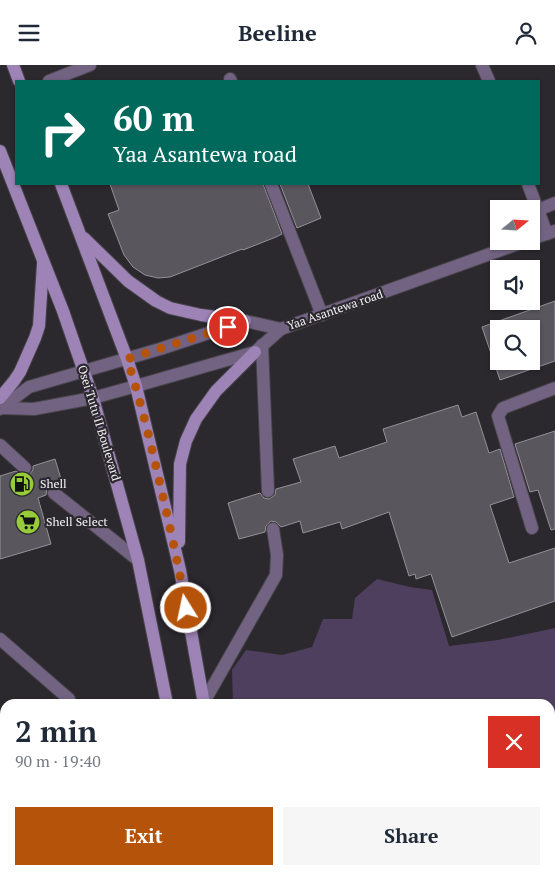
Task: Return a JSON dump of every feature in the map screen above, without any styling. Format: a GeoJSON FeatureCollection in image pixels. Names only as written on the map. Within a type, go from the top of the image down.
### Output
{"type":"FeatureCollection","features":[{"type":"Feature","properties":{"kind":"main road"},"geometry":{"type":"LineString","coordinates":[[13,65],[20,80]]}},
{"type":"Feature","properties":{"kind":"main road","name":"Osei Tutu II Boulevard"},"geometry":{"type":"LineString","coordinates":[[0,151],[43,259],[93,398],[138,560],[166,699]]}},
{"type":"Feature","properties":{"kind":"main road"},"geometry":{"type":"LineString","coordinates":[[61,185],[136,386],[180,570],[203,699]]}},
{"type":"Feature","properties":{"kind":"main road"},"geometry":{"type":"LineString","coordinates":[[81,235],[128,281],[156,301],[170,308],[201,315],[245,321]]}},
{"type":"Feature","properties":{"kind":"main road"},"geometry":{"type":"LineString","coordinates":[[1,405],[20,372],[39,326],[43,259]]}},
{"type":"Feature","properties":{"kind":"main road"},"geometry":{"type":"LineString","coordinates":[[180,570],[178,529],[180,464],[186,441],[196,419],[216,391],[259,349]]}},
{"type":"Feature","properties":{"kind":"street"},"geometry":{"type":"LineString","coordinates":[[52,80],[90,65]]}},
{"type":"Feature","properties":{"kind":"street"},"geometry":{"type":"LineString","coordinates":[[482,65],[488,80]]}},
{"type":"Feature","properties":{"kind":"street"},"geometry":{"type":"LineString","coordinates":[[271,185],[322,315]]}},
{"type":"Feature","properties":{"kind":"street"},"geometry":{"type":"LineString","coordinates":[[528,185],[534,200]]}},
{"type":"Feature","properties":{"kind":"street"},"geometry":{"type":"LineString","coordinates":[[540,209],[555,203]]}},
{"type":"Feature","properties":{"kind":"street"},"geometry":{"type":"LineString","coordinates":[[540,214],[551,233]]}},
{"type":"Feature","properties":{"kind":"street","name":"Yaa Asantewa road"},"geometry":{"type":"LineString","coordinates":[[245,321],[281,329],[501,250]]}},
{"type":"Feature","properties":{"kind":"street"},"geometry":{"type":"LineString","coordinates":[[1,405],[29,387],[127,359],[245,321]]}},
{"type":"Feature","properties":{"kind":"street"},"geometry":{"type":"LineString","coordinates":[[1,405],[34,409],[93,398],[259,349],[281,329]]}},
{"type":"Feature","properties":{"kind":"street"},"geometry":{"type":"LineString","coordinates":[[259,349],[268,491]]}},
{"type":"Feature","properties":{"kind":"street"},"geometry":{"type":"LineString","coordinates":[[532,528],[498,416],[503,408],[555,388]]}},
{"type":"Feature","properties":{"kind":"street"},"geometry":{"type":"LineString","coordinates":[[0,445],[25,468]]}},
{"type":"Feature","properties":{"kind":"street"},"geometry":{"type":"LineString","coordinates":[[54,493],[138,560]]}},
{"type":"Feature","properties":{"kind":"street"},"geometry":{"type":"LineString","coordinates":[[206,699],[276,575],[277,555],[273,529]]}},
{"type":"Feature","properties":{"kind":"street"},"geometry":{"type":"LineString","coordinates":[[0,639],[69,699]]}},
{"type":"Feature","properties":{"kind":"shaded area"},"geometry":{"type":"Polygon","coordinates":[[[377,579],[432,590],[449,646],[498,640],[555,628],[555,699],[233,699],[232,670],[246,650],[282,655],[312,647],[323,619],[352,619],[355,598],[377,579]]]}},
{"type":"Feature","properties":{"kind":"building"},"geometry":{"type":"Polygon","coordinates":[[[110,185],[263,185],[282,234],[170,277],[158,278],[145,275],[133,267],[124,255],[108,214],[119,210],[110,185]]]}},
{"type":"Feature","properties":{"kind":"building"},"geometry":{"type":"Polygon","coordinates":[[[280,185],[308,185],[321,218],[297,228],[280,185]]]}},
{"type":"Feature","properties":{"kind":"building"},"geometry":{"type":"Polygon","coordinates":[[[555,301],[555,361],[540,366],[540,320],[502,320],[530,310],[540,310],[540,306],[555,301]]]}},
{"type":"Feature","properties":{"kind":"building"},"geometry":{"type":"Polygon","coordinates":[[[490,324],[490,351],[482,327],[490,324]]]}},
{"type":"Feature","properties":{"kind":"building"},"geometry":{"type":"Polygon","coordinates":[[[497,370],[529,370],[500,380],[497,370]]]}},
{"type":"Feature","properties":{"kind":"building"},"geometry":{"type":"Polygon","coordinates":[[[458,405],[462,417],[476,412],[489,453],[500,449],[514,497],[490,505],[509,563],[555,548],[555,601],[452,637],[431,574],[416,579],[415,574],[409,576],[389,512],[342,529],[340,522],[303,533],[300,521],[281,527],[276,522],[271,521],[266,526],[265,532],[239,539],[228,503],[260,493],[264,498],[269,499],[275,495],[276,489],[301,482],[293,459],[335,446],[339,458],[387,442],[383,429],[458,405]]]}},
{"type":"Feature","properties":{"kind":"building"},"geometry":{"type":"Polygon","coordinates":[[[555,431],[555,529],[551,530],[538,490],[530,492],[515,444],[555,431]]]}},
{"type":"Feature","properties":{"kind":"building"},"geometry":{"type":"Polygon","coordinates":[[[55,459],[64,489],[52,485],[47,488],[46,495],[38,498],[51,544],[0,559],[0,476],[16,471],[23,476],[28,476],[33,470],[33,466],[55,459]]]}},
{"type":"Feature","properties":{"kind":"place","name":"Shell"},"geometry":{"type":"Point","coordinates":[22,484]}},
{"type":"Feature","properties":{"kind":"place","name":"Shell Select"},"geometry":{"type":"Point","coordinates":[28,522]}},
{"type":"Feature","properties":{"kind":"route"},"geometry":{"type":"LineString","coordinates":[[186,608],[180,570],[136,386],[127,359],[228,327]]}}]}
